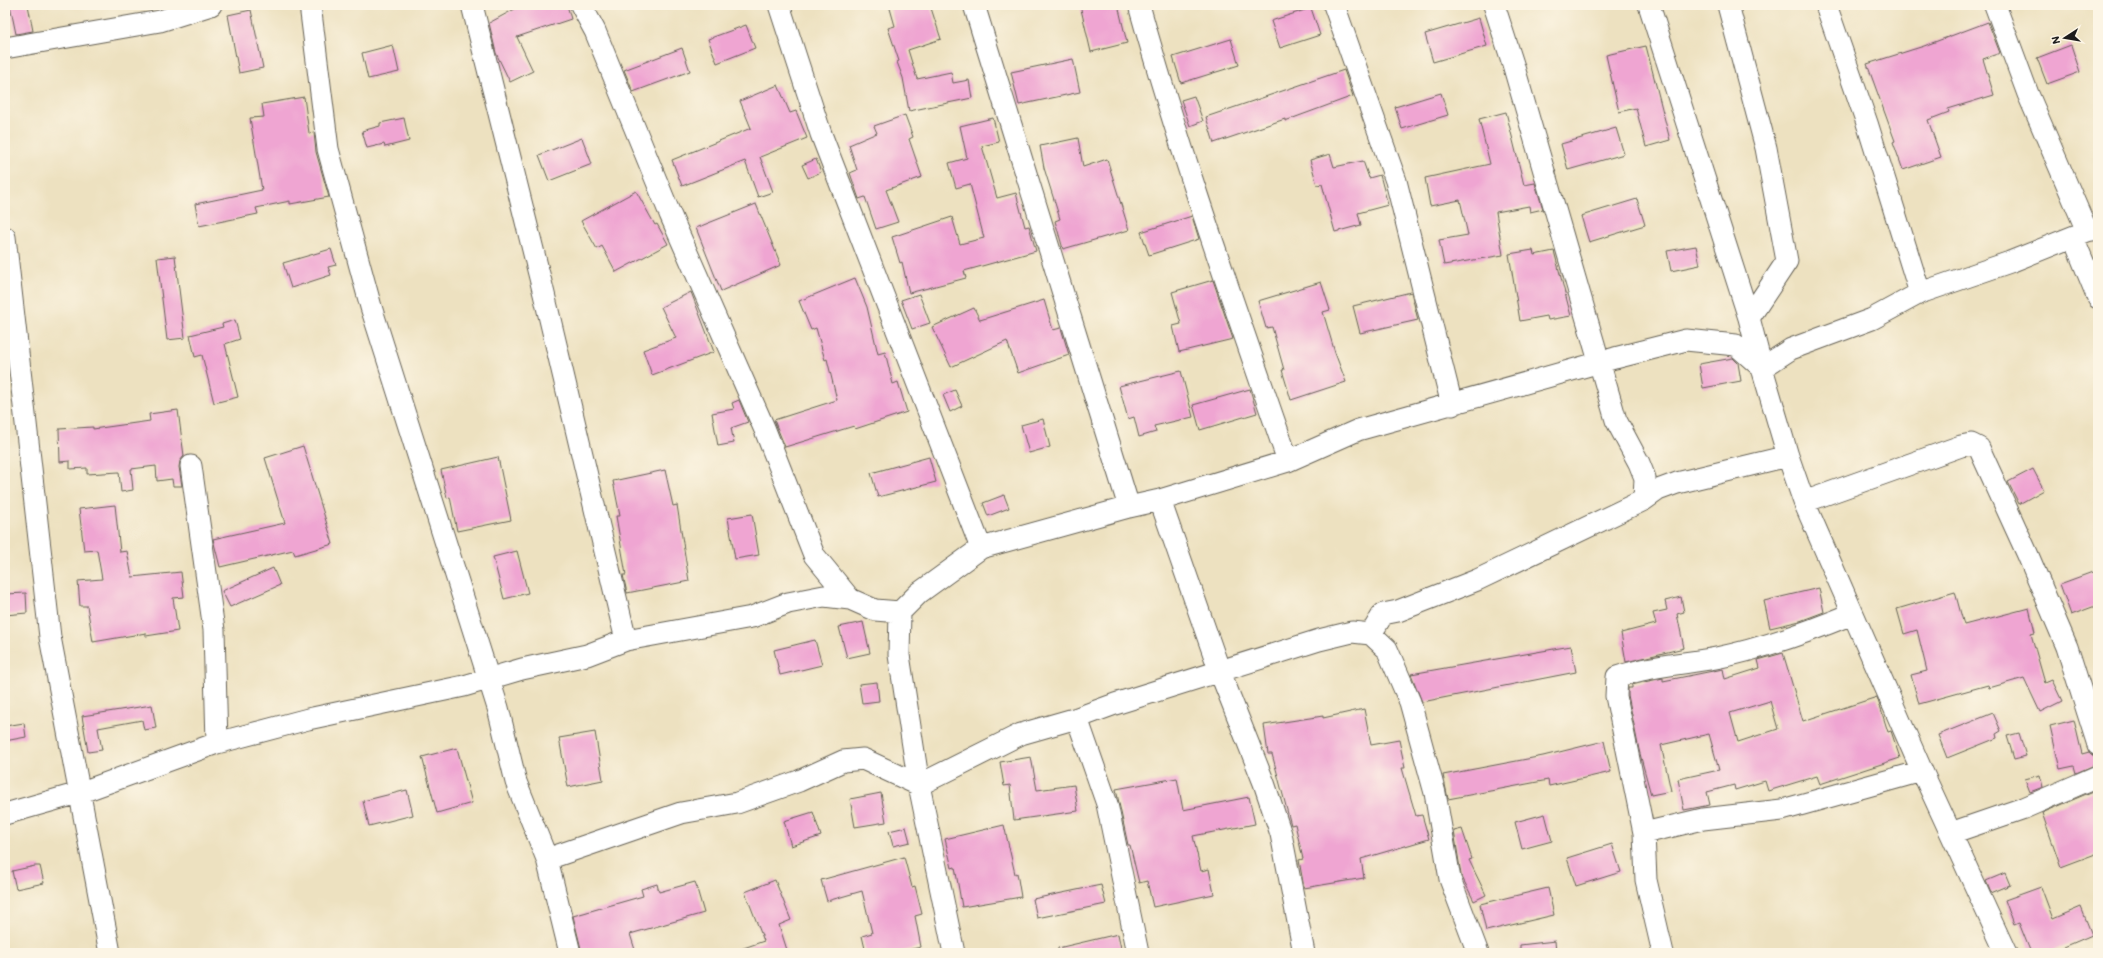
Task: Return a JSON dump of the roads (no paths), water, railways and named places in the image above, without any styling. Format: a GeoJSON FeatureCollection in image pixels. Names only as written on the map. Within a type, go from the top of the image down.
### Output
{"type":"FeatureCollection","features":[{"type":"Feature","properties":{"kind":"street"},"geometry":{"type":"LineString","coordinates":[[5,48],[160,21],[211,5]]}},
{"type":"Feature","properties":{"kind":"street"},"geometry":{"type":"LineString","coordinates":[[310,5],[328,149],[371,307],[503,724],[516,782],[547,859],[570,953]]}},
{"type":"Feature","properties":{"kind":"street"},"geometry":{"type":"LineString","coordinates":[[472,5],[546,301],[626,640]]}},
{"type":"Feature","properties":{"kind":"street"},"geometry":{"type":"LineString","coordinates":[[581,5],[595,31],[670,214],[765,430],[814,555],[850,599]]}},
{"type":"Feature","properties":{"kind":"street"},"geometry":{"type":"LineString","coordinates":[[779,5],[821,134],[981,548]]}},
{"type":"Feature","properties":{"kind":"street"},"geometry":{"type":"LineString","coordinates":[[974,5],[1129,507]]}},
{"type":"Feature","properties":{"kind":"street"},"geometry":{"type":"LineString","coordinates":[[1139,5],[1162,86],[1198,197],[1288,461]]}},
{"type":"Feature","properties":{"kind":"street"},"geometry":{"type":"LineString","coordinates":[[1334,5],[1396,181],[1452,405]]}},
{"type":"Feature","properties":{"kind":"street"},"geometry":{"type":"LineString","coordinates":[[1494,5],[1513,64],[1616,420],[1639,463],[1644,478],[1644,500]]}},
{"type":"Feature","properties":{"kind":"street"},"geometry":{"type":"LineString","coordinates":[[1649,5],[1749,318],[1788,456],[1804,502],[1922,771],[2006,953]]}},
{"type":"Feature","properties":{"kind":"street"},"geometry":{"type":"LineString","coordinates":[[1728,5],[1766,148],[1787,261],[1749,318]]}},
{"type":"Feature","properties":{"kind":"street"},"geometry":{"type":"LineString","coordinates":[[1826,5],[1867,123],[1920,293]]}},
{"type":"Feature","properties":{"kind":"street"},"geometry":{"type":"LineString","coordinates":[[1995,5],[2028,94],[2086,232],[2098,298]]}},
{"type":"Feature","properties":{"kind":"street"},"geometry":{"type":"LineString","coordinates":[[1762,368],[1791,349],[1872,319],[1920,293],[2010,262],[2086,232]]}},
{"type":"Feature","properties":{"kind":"street"},"geometry":{"type":"LineString","coordinates":[[5,237],[50,637],[110,953]]}},
{"type":"Feature","properties":{"kind":"street"},"geometry":{"type":"LineString","coordinates":[[954,953],[919,785],[899,655],[900,612],[919,593],[981,548],[1129,507],[1160,500],[1288,461],[1358,430],[1452,405],[1600,362],[1686,340],[1736,345],[1762,368]]}},
{"type":"Feature","properties":{"kind":"street"},"geometry":{"type":"LineString","coordinates":[[1804,502],[1961,446],[1971,444],[1978,448],[2027,553],[2067,648],[2098,745]]}},
{"type":"Feature","properties":{"kind":"street"},"geometry":{"type":"LineString","coordinates":[[1371,634],[1383,614],[1398,611],[1477,580],[1644,500],[1658,490],[1788,456]]}},
{"type":"Feature","properties":{"kind":"street"},"geometry":{"type":"LineString","coordinates":[[191,466],[214,630],[217,743]]}},
{"type":"Feature","properties":{"kind":"street"},"geometry":{"type":"LineString","coordinates":[[1160,500],[1220,672],[1264,783],[1281,834],[1304,953]]}},
{"type":"Feature","properties":{"kind":"street"},"geometry":{"type":"LineString","coordinates":[[5,814],[79,793],[217,743],[308,719],[489,679],[522,669],[587,655],[626,640],[737,620],[788,603],[824,596],[850,599],[875,610],[900,612]]}},
{"type":"Feature","properties":{"kind":"street"},"geometry":{"type":"LineString","coordinates":[[1663,953],[1646,880],[1644,833],[1616,696],[1617,677],[1635,671],[1717,658],[1797,636],[1852,614]]}},
{"type":"Feature","properties":{"kind":"street"},"geometry":{"type":"LineString","coordinates":[[919,785],[1021,734],[1077,718],[1114,704],[1319,640],[1352,632],[1371,634],[1387,650],[1410,702],[1435,793],[1450,879],[1478,953]]}},
{"type":"Feature","properties":{"kind":"street"},"geometry":{"type":"LineString","coordinates":[[1077,718],[1107,804],[1138,953]]}},
{"type":"Feature","properties":{"kind":"street"},"geometry":{"type":"LineString","coordinates":[[547,859],[681,813],[737,803],[799,780],[843,761],[863,759],[919,785]]}},
{"type":"Feature","properties":{"kind":"street"},"geometry":{"type":"LineString","coordinates":[[1644,833],[1703,819],[1782,810],[1922,771]]}},
{"type":"Feature","properties":{"kind":"street"},"geometry":{"type":"LineString","coordinates":[[1951,833],[2024,808],[2098,776]]}}]}
